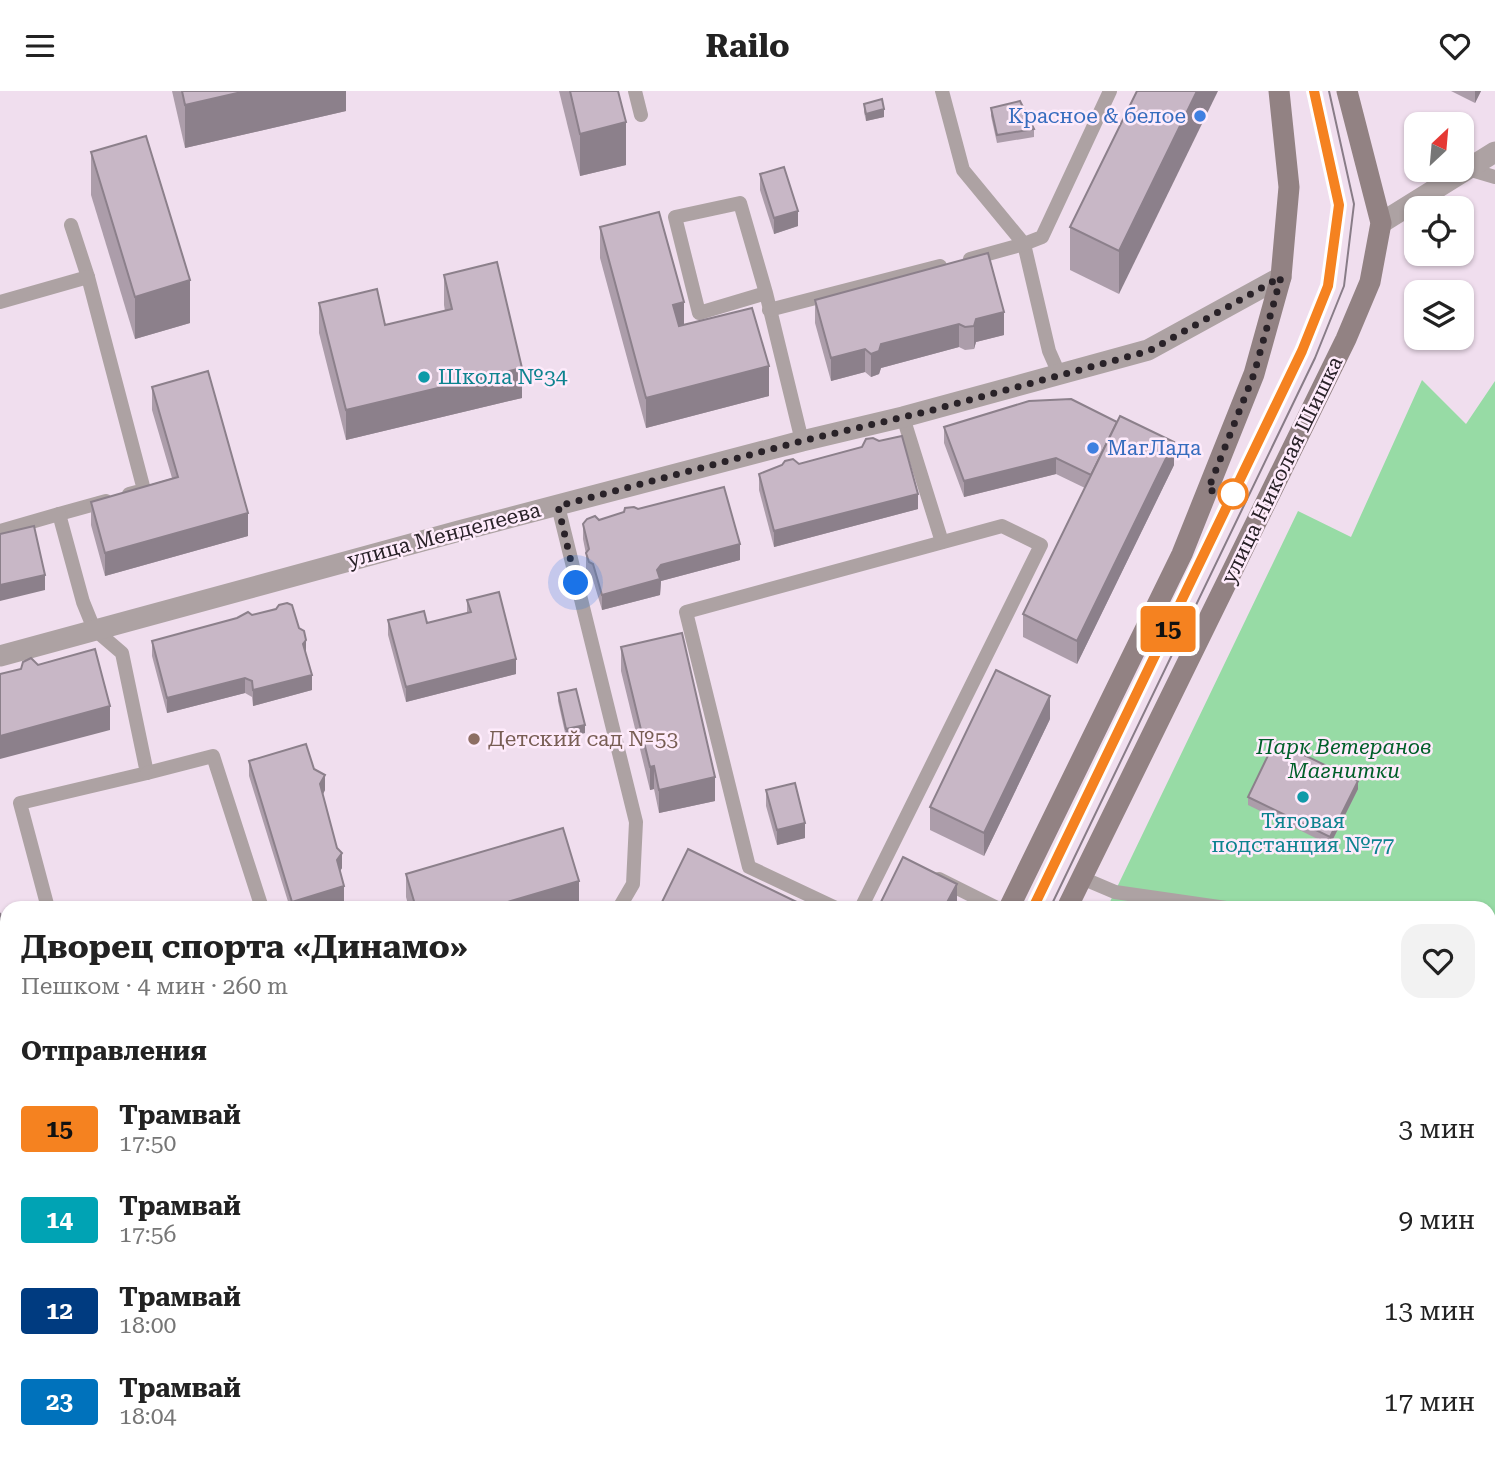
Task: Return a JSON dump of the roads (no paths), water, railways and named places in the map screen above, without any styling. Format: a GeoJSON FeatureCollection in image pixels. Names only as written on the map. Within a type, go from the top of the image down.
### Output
{"type":"FeatureCollection","features":[{"type":"Feature","properties":{"kind":"main road"},"geometry":{"type":"LineString","coordinates":[[1012,901],[1182,554],[1254,374],[1281,277],[1289,187],[1279,91]]}},
{"type":"Feature","properties":{"kind":"main road","name":"улица Николая Шишка"},"geometry":{"type":"LineString","coordinates":[[1070,901],[1346,339],[1370,282],[1381,223],[1347,91]]}},
{"type":"Feature","properties":{"kind":"street"},"geometry":{"type":"LineString","coordinates":[[1474,165],[1495,152]]}},
{"type":"Feature","properties":{"kind":"street"},"geometry":{"type":"LineString","coordinates":[[1381,223],[1447,182]]}},
{"type":"Feature","properties":{"kind":"street","name":"улица Менделеева"},"geometry":{"type":"LineString","coordinates":[[0,656],[1149,351],[1281,277]]}},
{"type":"Feature","properties":{"kind":"lane"},"geometry":{"type":"LineString","coordinates":[[635,91],[641,115]]}},
{"type":"Feature","properties":{"kind":"lane"},"geometry":{"type":"LineString","coordinates":[[942,91],[963,170],[1024,244],[1049,351],[1060,376]]}},
{"type":"Feature","properties":{"kind":"lane"},"geometry":{"type":"LineString","coordinates":[[769,310],[1024,244],[1042,237],[1110,91]]}},
{"type":"Feature","properties":{"kind":"lane"},"geometry":{"type":"LineString","coordinates":[[1474,171],[1495,177]]}},
{"type":"Feature","properties":{"kind":"lane"},"geometry":{"type":"LineString","coordinates":[[766,293],[699,313],[675,217],[740,203],[766,293],[802,441]]}},
{"type":"Feature","properties":{"kind":"lane"},"geometry":{"type":"LineString","coordinates":[[0,531],[144,490],[88,277],[71,225]]}},
{"type":"Feature","properties":{"kind":"lane"},"geometry":{"type":"LineString","coordinates":[[0,302],[88,277]]}},
{"type":"Feature","properties":{"kind":"lane"},"geometry":{"type":"LineString","coordinates":[[903,417],[942,543]]}},
{"type":"Feature","properties":{"kind":"lane"},"geometry":{"type":"LineString","coordinates":[[558,506],[589,661],[636,823],[633,884],[623,901]]}},
{"type":"Feature","properties":{"kind":"lane"},"geometry":{"type":"LineString","coordinates":[[59,514],[83,602],[94,629],[122,653],[147,773]]}},
{"type":"Feature","properties":{"kind":"lane"},"geometry":{"type":"LineString","coordinates":[[821,901],[749,867],[686,612],[1002,526],[1041,545],[894,857],[866,901]]}},
{"type":"Feature","properties":{"kind":"lane"},"geometry":{"type":"LineString","coordinates":[[46,901],[20,803],[213,756],[260,901]]}},
{"type":"Feature","properties":{"kind":"lane"},"geometry":{"type":"LineString","coordinates":[[923,871],[983,901]]}},
{"type":"Feature","properties":{"kind":"lane"},"geometry":{"type":"LineString","coordinates":[[1082,878],[1115,892],[1177,901]]}},
{"type":"Feature","properties":{"kind":"tram line"},"geometry":{"type":"LineString","coordinates":[[1037,901],[1302,351],[1328,286],[1339,205],[1314,91]]}},
{"type":"Feature","properties":{"kind":"tram line","name":"15"},"geometry":{"type":"LineString","coordinates":[[1036,901],[1302,351],[1328,286],[1339,205],[1314,91]]}},
{"type":"Feature","properties":{"kind":"tram line"},"geometry":{"type":"LineString","coordinates":[[1053,901],[1315,358],[1344,286],[1354,204],[1329,91]]}},
{"type":"Feature","properties":{"kind":"place","name":"Красное & белое"},"geometry":{"type":"Point","coordinates":[1200,116]}},
{"type":"Feature","properties":{"kind":"place","name":"Школа №34"},"geometry":{"type":"Point","coordinates":[424,377]}},
{"type":"Feature","properties":{"kind":"place","name":"МагЛада"},"geometry":{"type":"Point","coordinates":[1093,448]}},
{"type":"Feature","properties":{"kind":"place","name":"Детский сад №53"},"geometry":{"type":"Point","coordinates":[474,739]}},
{"type":"Feature","properties":{"kind":"place","name":"Тяговая подстанция №77"},"geometry":{"type":"Point","coordinates":[1303,797]}},
{"type":"Feature","properties":{"kind":"park label","name":"Парк Ветеранов Магнитки"},"geometry":{"type":"Point","coordinates":[1344,759]}}]}
